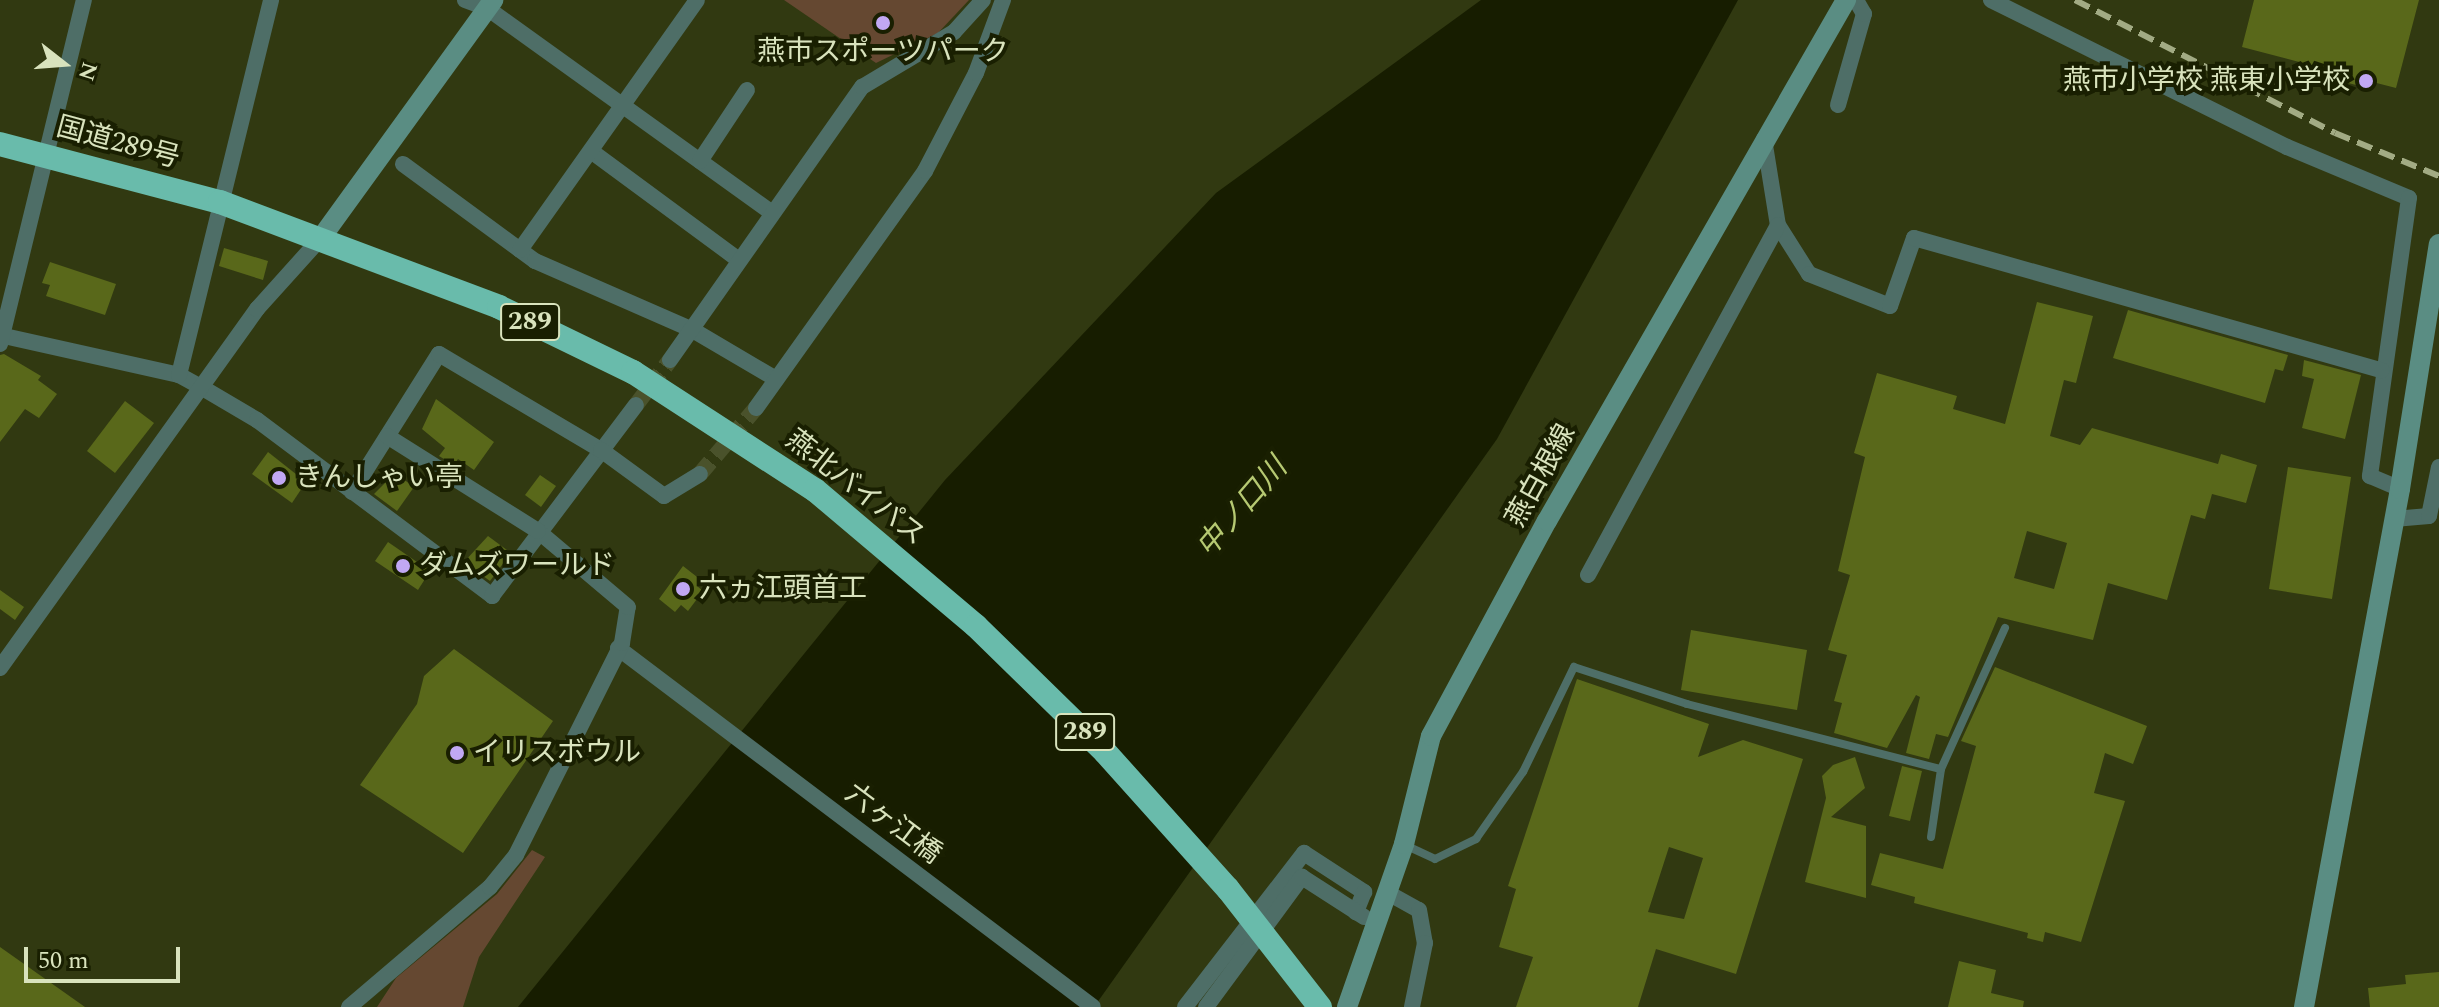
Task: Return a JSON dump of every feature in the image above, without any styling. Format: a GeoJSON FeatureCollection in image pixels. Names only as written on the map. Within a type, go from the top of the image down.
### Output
{"type":"FeatureCollection","features":[{"type":"Feature","properties":{"kind":"highway","name":"国道289号"},"geometry":{"type":"LineString","coordinates":[[0,144],[49,154],[220,202]]}},
{"type":"Feature","properties":{"kind":"highway","name":"燕北バイパス"},"geometry":{"type":"LineString","coordinates":[[220,202],[499,307],[633,372],[815,490],[976,626],[1105,752],[1228,889],[1320,1007]]}},
{"type":"Feature","properties":{"kind":"main road","name":"燕白根線"},"geometry":{"type":"LineString","coordinates":[[1347,1007],[1404,844],[1431,736],[1764,139],[1846,0]]}},
{"type":"Feature","properties":{"kind":"main road"},"geometry":{"type":"LineString","coordinates":[[321,238],[490,4]]}},
{"type":"Feature","properties":{"kind":"main road"},"geometry":{"type":"LineString","coordinates":[[2304,1007],[2400,489],[2439,244]]}},
{"type":"Feature","properties":{"kind":"street"},"geometry":{"type":"LineString","coordinates":[[84,0],[2,338],[179,375],[257,420],[492,596],[636,405]]}},
{"type":"Feature","properties":{"kind":"street"},"geometry":{"type":"LineString","coordinates":[[179,375],[271,0]]}},
{"type":"Feature","properties":{"kind":"street"},"geometry":{"type":"LineString","coordinates":[[465,0],[490,4],[624,107],[771,212]]}},
{"type":"Feature","properties":{"kind":"street"},"geometry":{"type":"LineString","coordinates":[[520,250],[697,0]]}},
{"type":"Feature","properties":{"kind":"street"},"geometry":{"type":"LineString","coordinates":[[670,360],[771,212],[862,87],[954,32],[983,0]]}},
{"type":"Feature","properties":{"kind":"street"},"geometry":{"type":"LineString","coordinates":[[756,408],[925,171],[976,73],[1003,0]]}},
{"type":"Feature","properties":{"kind":"street"},"geometry":{"type":"LineString","coordinates":[[1838,105],[1864,14],[1856,0]]}},
{"type":"Feature","properties":{"kind":"street"},"geometry":{"type":"LineString","coordinates":[[1991,0],[2287,147],[2409,198],[2382,370],[2370,476],[2400,489]]}},
{"type":"Feature","properties":{"kind":"street"},"geometry":{"type":"LineString","coordinates":[[700,161],[747,90]]}},
{"type":"Feature","properties":{"kind":"street"},"geometry":{"type":"LineString","coordinates":[[1764,139],[1778,225],[1809,274],[1890,306],[1914,238],[2382,370]]}},
{"type":"Feature","properties":{"kind":"street"},"geometry":{"type":"LineString","coordinates":[[591,151],[739,260]]}},
{"type":"Feature","properties":{"kind":"street"},"geometry":{"type":"LineString","coordinates":[[403,164],[520,250],[691,329],[776,379]]}},
{"type":"Feature","properties":{"kind":"street"},"geometry":{"type":"LineString","coordinates":[[1588,575],[1778,225]]}},
{"type":"Feature","properties":{"kind":"street"},"geometry":{"type":"LineString","coordinates":[[0,668],[257,309],[321,238]]}},
{"type":"Feature","properties":{"kind":"street"},"geometry":{"type":"LineString","coordinates":[[352,492],[439,354],[601,450],[664,496],[700,474]]}},
{"type":"Feature","properties":{"kind":"street"},"geometry":{"type":"LineString","coordinates":[[349,1007],[490,887],[516,855],[618,648],[628,607],[538,531],[387,436]]}},
{"type":"Feature","properties":{"kind":"street"},"geometry":{"type":"LineString","coordinates":[[2394,519],[2434,521],[2439,467]]}},
{"type":"Feature","properties":{"kind":"street","name":"六ヶ江橋"},"geometry":{"type":"LineString","coordinates":[[618,648],[1093,1007]]}},
{"type":"Feature","properties":{"kind":"street"},"geometry":{"type":"LineString","coordinates":[[1185,1007],[1304,853],[1364,892],[1356,912]]}},
{"type":"Feature","properties":{"kind":"street"},"geometry":{"type":"LineString","coordinates":[[1206,1007],[1302,877],[1377,924]]}},
{"type":"Feature","properties":{"kind":"street"},"geometry":{"type":"LineString","coordinates":[[1388,893],[1419,910],[1425,943],[1412,1007]]}},
{"type":"Feature","properties":{"kind":"street"},"geometry":{"type":"LineString","coordinates":[[360,1007],[387,972]]}},
{"type":"Feature","properties":{"kind":"lane"},"geometry":{"type":"LineString","coordinates":[[1931,837],[1941,769],[2005,628]]}},
{"type":"Feature","properties":{"kind":"lane"},"geometry":{"type":"LineString","coordinates":[[1404,844],[1435,859],[1476,839],[1523,772],[1574,667],[1687,704],[1941,769]]}},
{"type":"Feature","properties":{"kind":"shaded area","name":"燕市スポーツパーク"},"geometry":{"type":"Polygon","coordinates":[[[784,0],[969,0],[938,33],[876,63],[784,0]]]}},
{"type":"Feature","properties":{"kind":"shaded area"},"geometry":{"type":"Polygon","coordinates":[[[532,850],[545,857],[479,957],[463,1007],[377,1007],[396,978],[497,894],[532,850]]]}},
{"type":"Feature","properties":{"kind":"water","name":"中ノ口川"},"geometry":{"type":"Polygon","coordinates":[[[1481,0],[1738,0],[1497,439],[1094,1007],[518,1007],[945,480],[1216,193],[1481,0]]]}},
{"type":"Feature","properties":{"kind":"building"},"geometry":{"type":"Polygon","coordinates":[[[2254,0],[2419,0],[2396,88],[2361,79],[2360,86],[2301,71],[2303,63],[2242,47],[2254,0]]]}},
{"type":"Feature","properties":{"kind":"building"},"geometry":{"type":"Polygon","coordinates":[[[224,248],[268,261],[263,280],[219,266],[224,248]]]}},
{"type":"Feature","properties":{"kind":"building"},"geometry":{"type":"Polygon","coordinates":[[[50,262],[116,284],[105,315],[46,296],[50,285],[42,283],[50,262]]]}},
{"type":"Feature","properties":{"kind":"building"},"geometry":{"type":"Polygon","coordinates":[[[2037,302],[2093,316],[2076,383],[2064,380],[2050,436],[2080,445],[2092,428],[2218,464],[2221,454],[2257,465],[2246,503],[2212,494],[2205,519],[2191,515],[2167,600],[2108,583],[2093,640],[1998,617],[1948,737],[1936,734],[1929,759],[1906,753],[1920,697],[1916,695],[1887,748],[1834,733],[1842,703],[1834,701],[1847,655],[1828,650],[1850,575],[1838,571],[1865,457],[1854,453],[1877,373],[1957,396],[1953,409],[2005,424],[2037,302]],[[2027,531],[2014,578],[2054,589],[2067,543],[2027,531]]]}},
{"type":"Feature","properties":{"kind":"building"},"geometry":{"type":"Polygon","coordinates":[[[2128,310],[2288,355],[2283,371],[2275,369],[2265,403],[2113,358],[2128,310]]]}},
{"type":"Feature","properties":{"kind":"building"},"geometry":{"type":"Polygon","coordinates":[[[4,354],[41,376],[38,380],[57,394],[39,418],[25,409],[0,442],[0,355],[4,354]]]}},
{"type":"Feature","properties":{"kind":"building"},"geometry":{"type":"Polygon","coordinates":[[[2304,360],[2361,375],[2345,439],[2302,428],[2314,379],[2302,376],[2304,360]]]}},
{"type":"Feature","properties":{"kind":"building"},"geometry":{"type":"Polygon","coordinates":[[[436,399],[494,442],[474,470],[458,459],[454,465],[439,456],[445,448],[422,429],[436,399]]]}},
{"type":"Feature","properties":{"kind":"building"},"geometry":{"type":"Polygon","coordinates":[[[125,401],[154,423],[115,473],[87,451],[125,401]]]}},
{"type":"Feature","properties":{"kind":"building","name":"きんしゃい亭"},"geometry":{"type":"Polygon","coordinates":[[[268,452],[306,482],[292,503],[252,474],[268,452]]]}},
{"type":"Feature","properties":{"kind":"building"},"geometry":{"type":"Polygon","coordinates":[[[2288,467],[2351,477],[2332,599],[2269,589],[2288,467]]]}},
{"type":"Feature","properties":{"kind":"building"},"geometry":{"type":"Polygon","coordinates":[[[395,473],[414,487],[397,511],[374,494],[395,473]]]}},
{"type":"Feature","properties":{"kind":"building"},"geometry":{"type":"Polygon","coordinates":[[[540,475],[556,486],[541,507],[525,495],[540,475]]]}},
{"type":"Feature","properties":{"kind":"building"},"geometry":{"type":"Polygon","coordinates":[[[488,536],[511,553],[490,581],[464,562],[488,536]]]}},
{"type":"Feature","properties":{"kind":"building","name":"ダムズワールド"},"geometry":{"type":"Polygon","coordinates":[[[388,542],[430,571],[418,590],[375,561],[388,542]]]}},
{"type":"Feature","properties":{"kind":"building","name":"六ヵ江頭首工"},"geometry":{"type":"Polygon","coordinates":[[[683,566],[701,580],[697,586],[703,591],[688,611],[681,605],[675,612],[659,599],[683,566]]]}},
{"type":"Feature","properties":{"kind":"building"},"geometry":{"type":"Polygon","coordinates":[[[0,590],[24,607],[15,620],[0,609],[0,590]]]}},
{"type":"Feature","properties":{"kind":"building"},"geometry":{"type":"Polygon","coordinates":[[[1691,630],[1807,650],[1797,710],[1681,690],[1691,630]]]}},
{"type":"Feature","properties":{"kind":"building","name":"イリスボウル"},"geometry":{"type":"Polygon","coordinates":[[[454,649],[553,721],[463,853],[360,785],[417,704],[424,676],[454,649]]]}},
{"type":"Feature","properties":{"kind":"building"},"geometry":{"type":"Polygon","coordinates":[[[1995,667],[2147,726],[2133,764],[2105,753],[2094,793],[2125,801],[2081,942],[2045,932],[2043,942],[2027,938],[2028,933],[1914,903],[1915,897],[1871,885],[1880,853],[1943,869],[1976,746],[1961,741],[1995,667]]]}},
{"type":"Feature","properties":{"kind":"building"},"geometry":{"type":"Polygon","coordinates":[[[1577,679],[1709,724],[1698,757],[1743,740],[1803,759],[1736,974],[1656,949],[1638,1007],[1516,1007],[1533,957],[1499,947],[1516,889],[1508,886],[1577,679]],[[1669,847],[1648,912],[1684,919],[1703,858],[1669,847]]]}},
{"type":"Feature","properties":{"kind":"building"},"geometry":{"type":"Polygon","coordinates":[[[1855,757],[1865,788],[1831,817],[1866,826],[1866,898],[1805,882],[1826,798],[1822,776],[1833,765],[1855,757]]]}},
{"type":"Feature","properties":{"kind":"building"},"geometry":{"type":"Polygon","coordinates":[[[1902,766],[1922,771],[1910,821],[1889,816],[1902,766]]]}},
{"type":"Feature","properties":{"kind":"building"},"geometry":{"type":"Polygon","coordinates":[[[0,947],[85,1007],[0,1007],[0,947]]]}},
{"type":"Feature","properties":{"kind":"building"},"geometry":{"type":"Polygon","coordinates":[[[1959,961],[1996,970],[1991,993],[2024,1001],[2023,1007],[1948,1007],[1959,961]]]}},
{"type":"Feature","properties":{"kind":"building"},"geometry":{"type":"Polygon","coordinates":[[[2439,972],[2439,1007],[2370,1007],[2368,988],[2406,984],[2405,975],[2439,972]]]}},
{"type":"Feature","properties":{"kind":"tunnel"},"geometry":{"type":"LineString","coordinates":[[636,405],[670,360]]}},
{"type":"Feature","properties":{"kind":"tunnel"},"geometry":{"type":"LineString","coordinates":[[700,474],[756,408]]}},
{"type":"Feature","properties":{"kind":"railway"},"geometry":{"type":"LineString","coordinates":[[2075,0],[2335,133],[2439,176]]}},
{"type":"Feature","properties":{"kind":"place","name":"燕市スポーツパーク"},"geometry":{"type":"Point","coordinates":[883,23]}},
{"type":"Feature","properties":{"kind":"place","name":"燕市小学校 燕東小学校"},"geometry":{"type":"Point","coordinates":[2366,81]}},
{"type":"Feature","properties":{"kind":"place","name":"きんしゃい亭"},"geometry":{"type":"Point","coordinates":[279,478]}},
{"type":"Feature","properties":{"kind":"place","name":"ダムズワールド"},"geometry":{"type":"Point","coordinates":[403,566]}},
{"type":"Feature","properties":{"kind":"place","name":"六ヵ江頭首工"},"geometry":{"type":"Point","coordinates":[683,589]}},
{"type":"Feature","properties":{"kind":"place","name":"イリスボウル"},"geometry":{"type":"Point","coordinates":[457,753]}}]}
